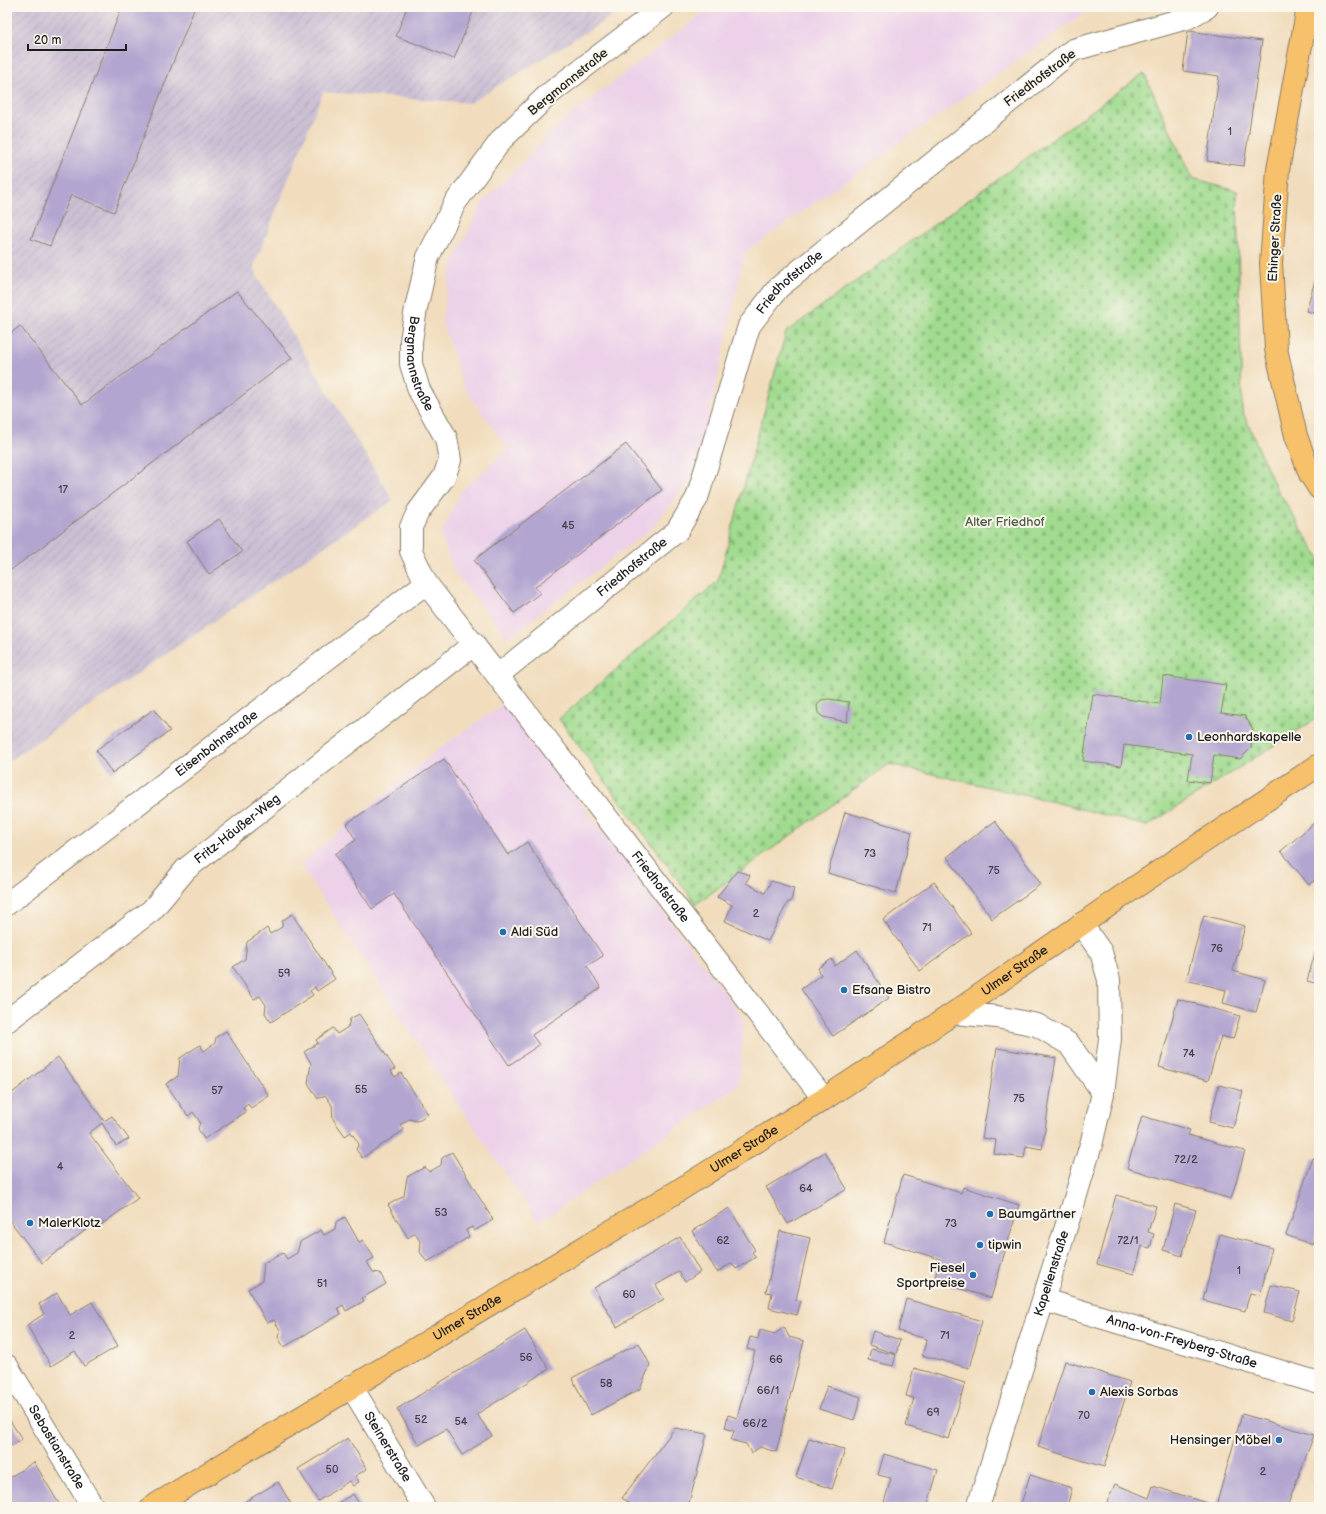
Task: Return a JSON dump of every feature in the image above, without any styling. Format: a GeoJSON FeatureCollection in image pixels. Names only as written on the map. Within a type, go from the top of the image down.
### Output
{"type":"FeatureCollection","features":[{"type":"Feature","properties":{"kind":"main road","name":"Ehinger Straße"},"geometry":{"type":"LineString","coordinates":[[1308,7],[1278,170],[1271,263],[1276,349],[1296,436],[1310,474],[1319,488]]}},
{"type":"Feature","properties":{"kind":"main road","name":"Ulmer Straße"},"geometry":{"type":"LineString","coordinates":[[152,1507],[351,1386],[673,1194],[824,1099],[954,1013],[1081,924],[1319,765]]}},
{"type":"Feature","properties":{"kind":"street","name":"Bergmannstraße"},"geometry":{"type":"LineString","coordinates":[[444,477],[450,460],[446,438],[419,390],[411,364],[412,334],[428,257],[455,203],[502,139],[549,94],[663,7]]}},
{"type":"Feature","properties":{"kind":"street","name":"Friedhofstraße"},"geometry":{"type":"LineString","coordinates":[[498,674],[677,531],[697,498],[749,326],[778,288],[1073,50],[1186,18],[1207,7]]}},
{"type":"Feature","properties":{"kind":"street","name":"Friedhofstraße"},"geometry":{"type":"LineString","coordinates":[[444,477],[418,512],[411,527],[410,550],[426,583],[498,674],[824,1099]]}},
{"type":"Feature","properties":{"kind":"street","name":"Eisenbahnstraße"},"geometry":{"type":"LineString","coordinates":[[7,904],[426,583]]}},
{"type":"Feature","properties":{"kind":"street","name":"Fritz-Häußer-Weg"},"geometry":{"type":"LineString","coordinates":[[7,1021],[152,910],[186,869],[474,644]]}},
{"type":"Feature","properties":{"kind":"street","name":"Kapellenstraße"},"geometry":{"type":"LineString","coordinates":[[978,1507],[1044,1300],[1092,1141],[1103,1093],[1110,1039],[1109,980],[1102,952],[1081,924]]}},
{"type":"Feature","properties":{"kind":"street"},"geometry":{"type":"LineString","coordinates":[[954,1013],[997,1017],[1037,1025],[1069,1044],[1103,1093]]}},
{"type":"Feature","properties":{"kind":"street","name":"Anna-von-Freyberg-Straße"},"geometry":{"type":"LineString","coordinates":[[1044,1300],[1319,1383]]}},
{"type":"Feature","properties":{"kind":"street","name":"Sebastianstraße"},"geometry":{"type":"LineString","coordinates":[[7,1366],[93,1507]]}},
{"type":"Feature","properties":{"kind":"street","name":"Steinerstraße"},"geometry":{"type":"LineString","coordinates":[[351,1386],[424,1507]]}},
{"type":"Feature","properties":{"kind":"shaded area"},"geometry":{"type":"Polygon","coordinates":[[[7,7],[627,7],[470,103],[323,92],[253,269],[393,500],[7,762],[7,7]]]}},
{"type":"Feature","properties":{"kind":"shaded area"},"geometry":{"type":"Polygon","coordinates":[[[711,7],[1093,7],[745,252],[711,408],[691,478],[652,528],[508,638],[454,572],[441,534],[461,491],[508,449],[464,387],[442,321],[452,265],[482,203],[564,120],[711,7]]]}},
{"type":"Feature","properties":{"kind":"shaded area"},"geometry":{"type":"Polygon","coordinates":[[[505,703],[744,1019],[739,1085],[539,1222],[458,1104],[300,864],[441,747],[505,703]]]}},
{"type":"Feature","properties":{"kind":"green space","name":"Alter Friedhof"},"geometry":{"type":"Polygon","coordinates":[[[1144,73],[1192,179],[1237,191],[1242,410],[1274,484],[1319,558],[1319,717],[1147,826],[1058,803],[889,764],[696,904],[559,719],[718,581],[786,332],[1144,73]]]}},
{"type":"Feature","properties":{"kind":"building"},"geometry":{"type":"Polygon","coordinates":[[[122,7],[195,7],[114,212],[71,195],[50,246],[31,239],[122,7]]]}},
{"type":"Feature","properties":{"kind":"building"},"geometry":{"type":"Polygon","coordinates":[[[407,7],[475,7],[454,59],[396,36],[407,7]]]}},
{"type":"Feature","properties":{"kind":"building"},"geometry":{"type":"Polygon","coordinates":[[[1188,31],[1262,41],[1244,166],[1207,161],[1219,76],[1183,71],[1188,31]]]}},
{"type":"Feature","properties":{"kind":"building"},"geometry":{"type":"Polygon","coordinates":[[[1319,267],[1319,314],[1306,311],[1319,267]]]}},
{"type":"Feature","properties":{"kind":"building"},"geometry":{"type":"Polygon","coordinates":[[[237,291],[292,358],[7,573],[7,336],[20,326],[82,405],[237,291]]]}},
{"type":"Feature","properties":{"kind":"building"},"geometry":{"type":"Polygon","coordinates":[[[626,444],[662,490],[535,587],[540,593],[514,613],[474,560],[626,444]]]}},
{"type":"Feature","properties":{"kind":"building"},"geometry":{"type":"Polygon","coordinates":[[[219,519],[242,552],[209,574],[187,541],[219,519]]]}},
{"type":"Feature","properties":{"kind":"building","name":"Leonhardskapelle"},"geometry":{"type":"Polygon","coordinates":[[[1163,676],[1226,685],[1221,713],[1245,716],[1253,729],[1251,748],[1240,759],[1214,755],[1210,783],[1188,780],[1192,754],[1124,745],[1121,766],[1083,761],[1093,694],[1160,704],[1163,676]]]}},
{"type":"Feature","properties":{"kind":"building"},"geometry":{"type":"Polygon","coordinates":[[[829,699],[849,702],[847,722],[823,717],[818,713],[817,706],[821,700],[829,699]]]}},
{"type":"Feature","properties":{"kind":"building"},"geometry":{"type":"Polygon","coordinates":[[[154,709],[170,731],[112,773],[96,750],[154,709]]]}},
{"type":"Feature","properties":{"kind":"building","name":"Aldi Süd"},"geometry":{"type":"Polygon","coordinates":[[[444,759],[508,855],[527,842],[603,956],[587,966],[601,988],[532,1035],[539,1045],[509,1065],[394,894],[372,909],[335,854],[356,840],[346,824],[444,759]]]}},
{"type":"Feature","properties":{"kind":"building"},"geometry":{"type":"Polygon","coordinates":[[[845,812],[912,832],[896,893],[828,873],[845,812]]]}},
{"type":"Feature","properties":{"kind":"building"},"geometry":{"type":"Polygon","coordinates":[[[1319,819],[1319,876],[1309,885],[1281,851],[1319,819]]]}},
{"type":"Feature","properties":{"kind":"building"},"geometry":{"type":"Polygon","coordinates":[[[995,821],[1041,884],[992,919],[947,857],[995,821]]]}},
{"type":"Feature","properties":{"kind":"building"},"geometry":{"type":"Polygon","coordinates":[[[737,871],[750,875],[746,883],[765,893],[771,881],[794,888],[791,902],[788,902],[768,941],[725,921],[732,905],[717,897],[737,871]]]}},
{"type":"Feature","properties":{"kind":"building"},"geometry":{"type":"Polygon","coordinates":[[[934,882],[971,933],[920,971],[883,920],[934,882]]]}},
{"type":"Feature","properties":{"kind":"building"},"geometry":{"type":"Polygon","coordinates":[[[292,914],[335,979],[317,991],[315,987],[310,991],[313,995],[271,1022],[265,1013],[266,1005],[260,996],[254,999],[233,967],[245,959],[247,942],[267,928],[270,934],[282,927],[282,921],[292,914]]]}},
{"type":"Feature","properties":{"kind":"building"},"geometry":{"type":"Polygon","coordinates":[[[1204,915],[1245,926],[1233,971],[1265,980],[1256,1012],[1223,1003],[1226,990],[1186,980],[1204,915]]]}},
{"type":"Feature","properties":{"kind":"building"},"geometry":{"type":"Polygon","coordinates":[[[1319,939],[1319,984],[1307,981],[1319,939]]]}},
{"type":"Feature","properties":{"kind":"building"},"geometry":{"type":"Polygon","coordinates":[[[857,950],[889,998],[833,1036],[801,989],[821,975],[818,968],[832,959],[835,966],[857,950]]]}},
{"type":"Feature","properties":{"kind":"building"},"geometry":{"type":"Polygon","coordinates":[[[1178,999],[1240,1016],[1233,1039],[1221,1036],[1208,1081],[1159,1067],[1178,999]]]}},
{"type":"Feature","properties":{"kind":"building"},"geometry":{"type":"Polygon","coordinates":[[[359,1014],[395,1069],[391,1071],[395,1077],[401,1073],[428,1114],[417,1121],[409,1119],[400,1125],[404,1130],[362,1158],[356,1149],[359,1144],[351,1132],[345,1136],[333,1119],[332,1105],[325,1095],[318,1099],[308,1083],[311,1063],[304,1052],[318,1043],[316,1040],[333,1028],[337,1034],[348,1027],[350,1019],[359,1014]]]}},
{"type":"Feature","properties":{"kind":"building"},"geometry":{"type":"Polygon","coordinates":[[[226,1031],[269,1096],[251,1108],[248,1104],[243,1108],[246,1112],[204,1139],[198,1129],[200,1122],[193,1112],[188,1116],[166,1084],[178,1076],[180,1058],[200,1045],[204,1051],[215,1043],[216,1037],[226,1031]]]}},
{"type":"Feature","properties":{"kind":"building"},"geometry":{"type":"Polygon","coordinates":[[[997,1048],[1056,1058],[1042,1149],[1026,1146],[1024,1158],[994,1154],[996,1140],[982,1138],[997,1048]]]}},
{"type":"Feature","properties":{"kind":"building"},"geometry":{"type":"Polygon","coordinates":[[[58,1057],[104,1121],[112,1116],[129,1139],[116,1146],[102,1123],[89,1133],[138,1198],[98,1227],[95,1223],[42,1263],[7,1217],[7,1097],[58,1057]]]}},
{"type":"Feature","properties":{"kind":"building"},"geometry":{"type":"Polygon","coordinates":[[[1219,1085],[1243,1091],[1233,1128],[1209,1122],[1219,1085]]]}},
{"type":"Feature","properties":{"kind":"building"},"geometry":{"type":"Polygon","coordinates":[[[1142,1116],[1190,1130],[1188,1135],[1245,1151],[1231,1199],[1127,1168],[1142,1116]]]}},
{"type":"Feature","properties":{"kind":"building"},"geometry":{"type":"Polygon","coordinates":[[[452,1152],[493,1220],[474,1231],[472,1227],[466,1230],[469,1237],[427,1262],[420,1252],[421,1243],[415,1233],[408,1238],[388,1205],[404,1196],[407,1177],[425,1167],[429,1172],[441,1165],[442,1158],[452,1152]]]}},
{"type":"Feature","properties":{"kind":"building"},"geometry":{"type":"Polygon","coordinates":[[[825,1152],[847,1189],[788,1224],[766,1187],[825,1152]]]}},
{"type":"Feature","properties":{"kind":"building"},"geometry":{"type":"Polygon","coordinates":[[[1313,1158],[1319,1160],[1319,1227],[1313,1245],[1286,1235],[1313,1158]]]}},
{"type":"Feature","properties":{"kind":"building"},"geometry":{"type":"Polygon","coordinates":[[[903,1175],[961,1193],[963,1187],[1019,1205],[991,1298],[934,1281],[940,1259],[884,1242],[903,1175]]]}},
{"type":"Feature","properties":{"kind":"building"},"geometry":{"type":"Polygon","coordinates":[[[1116,1195],[1156,1206],[1148,1232],[1154,1234],[1150,1248],[1142,1246],[1134,1274],[1097,1264],[1116,1195]]]}},
{"type":"Feature","properties":{"kind":"building"},"geometry":{"type":"Polygon","coordinates":[[[1175,1204],[1196,1210],[1182,1256],[1163,1250],[1175,1204]]]}},
{"type":"Feature","properties":{"kind":"building"},"geometry":{"type":"Polygon","coordinates":[[[729,1208],[755,1250],[752,1252],[756,1257],[736,1269],[732,1263],[717,1272],[692,1231],[729,1208]]]}},
{"type":"Feature","properties":{"kind":"building"},"geometry":{"type":"Polygon","coordinates":[[[345,1217],[359,1242],[363,1240],[374,1258],[367,1262],[373,1272],[380,1273],[386,1284],[362,1298],[364,1301],[346,1311],[343,1305],[338,1308],[341,1314],[284,1347],[278,1337],[280,1330],[274,1320],[267,1323],[248,1289],[262,1281],[264,1263],[283,1253],[287,1259],[297,1253],[300,1242],[321,1230],[324,1235],[335,1229],[336,1222],[345,1217]]]}},
{"type":"Feature","properties":{"kind":"building"},"geometry":{"type":"Polygon","coordinates":[[[780,1231],[810,1238],[796,1300],[801,1301],[797,1315],[769,1308],[772,1293],[766,1292],[780,1231]]]}},
{"type":"Feature","properties":{"kind":"building"},"geometry":{"type":"Polygon","coordinates":[[[1220,1234],[1272,1248],[1260,1295],[1250,1293],[1245,1311],[1203,1300],[1220,1234]]]}},
{"type":"Feature","properties":{"kind":"building"},"geometry":{"type":"Polygon","coordinates":[[[680,1237],[700,1272],[685,1282],[679,1272],[656,1285],[664,1299],[617,1327],[594,1288],[680,1237]]]}},
{"type":"Feature","properties":{"kind":"building"},"geometry":{"type":"Polygon","coordinates":[[[1271,1285],[1300,1292],[1292,1321],[1264,1313],[1271,1285]]]}},
{"type":"Feature","properties":{"kind":"building"},"geometry":{"type":"Polygon","coordinates":[[[57,1293],[70,1315],[92,1302],[118,1346],[84,1366],[75,1351],[51,1366],[27,1325],[44,1314],[39,1304],[57,1293]]]}},
{"type":"Feature","properties":{"kind":"building"},"geometry":{"type":"Polygon","coordinates":[[[906,1299],[982,1321],[969,1368],[922,1355],[927,1339],[898,1331],[906,1299]]]}},
{"type":"Feature","properties":{"kind":"building"},"geometry":{"type":"Polygon","coordinates":[[[784,1327],[789,1337],[804,1341],[776,1452],[760,1447],[751,1453],[746,1444],[731,1440],[734,1431],[725,1428],[728,1415],[737,1418],[755,1351],[747,1349],[750,1337],[758,1339],[760,1330],[775,1334],[784,1327]]]}},
{"type":"Feature","properties":{"kind":"building"},"geometry":{"type":"Polygon","coordinates":[[[525,1330],[549,1369],[477,1414],[492,1436],[462,1455],[446,1429],[419,1445],[397,1409],[525,1330]]]}},
{"type":"Feature","properties":{"kind":"building"},"geometry":{"type":"Polygon","coordinates":[[[873,1331],[900,1340],[896,1354],[869,1345],[873,1331]]]}},
{"type":"Feature","properties":{"kind":"building"},"geometry":{"type":"Polygon","coordinates":[[[639,1343],[650,1365],[640,1389],[591,1415],[572,1378],[639,1343]]]}},
{"type":"Feature","properties":{"kind":"building"},"geometry":{"type":"Polygon","coordinates":[[[871,1349],[896,1355],[893,1366],[868,1360],[871,1349]]]}},
{"type":"Feature","properties":{"kind":"building"},"geometry":{"type":"Polygon","coordinates":[[[1065,1361],[1130,1382],[1104,1467],[1038,1447],[1065,1361]]]}},
{"type":"Feature","properties":{"kind":"building"},"geometry":{"type":"Polygon","coordinates":[[[914,1368],[965,1383],[949,1439],[906,1426],[914,1398],[906,1396],[914,1368]]]}},
{"type":"Feature","properties":{"kind":"building"},"geometry":{"type":"Polygon","coordinates":[[[827,1386],[861,1397],[854,1420],[819,1409],[827,1386]]]}},
{"type":"Feature","properties":{"kind":"building"},"geometry":{"type":"Polygon","coordinates":[[[1242,1414],[1314,1435],[1287,1507],[1105,1507],[1115,1484],[1149,1498],[1153,1486],[1216,1506],[1242,1414]]]}},
{"type":"Feature","properties":{"kind":"building"},"geometry":{"type":"Polygon","coordinates":[[[7,1416],[22,1439],[7,1448],[7,1416]]]}},
{"type":"Feature","properties":{"kind":"building"},"geometry":{"type":"Polygon","coordinates":[[[675,1428],[707,1434],[688,1507],[635,1507],[622,1498],[675,1428]]]}},
{"type":"Feature","properties":{"kind":"building"},"geometry":{"type":"Polygon","coordinates":[[[348,1438],[367,1469],[355,1476],[359,1482],[353,1486],[349,1481],[318,1501],[298,1469],[348,1438]]]}},
{"type":"Feature","properties":{"kind":"building"},"geometry":{"type":"Polygon","coordinates":[[[809,1438],[845,1450],[832,1489],[796,1477],[809,1438]]]}},
{"type":"Feature","properties":{"kind":"building"},"geometry":{"type":"Polygon","coordinates":[[[884,1454],[938,1470],[927,1507],[883,1506],[891,1478],[878,1475],[884,1454]]]}},
{"type":"Feature","properties":{"kind":"building"},"geometry":{"type":"Polygon","coordinates":[[[34,1462],[61,1507],[7,1507],[7,1479],[34,1462]]]}},
{"type":"Feature","properties":{"kind":"building"},"geometry":{"type":"Polygon","coordinates":[[[1030,1475],[1072,1488],[1067,1507],[1020,1507],[1030,1475]]]}},
{"type":"Feature","properties":{"kind":"building"},"geometry":{"type":"Polygon","coordinates":[[[278,1482],[293,1507],[236,1507],[278,1482]]]}},
{"type":"Feature","properties":{"kind":"building"},"geometry":{"type":"Polygon","coordinates":[[[353,1494],[361,1507],[331,1507],[353,1494]]]}},
{"type":"Feature","properties":{"kind":"place","name":"Leonhardskapelle"},"geometry":{"type":"Point","coordinates":[1189,737]}},
{"type":"Feature","properties":{"kind":"place","name":"Aldi Süd"},"geometry":{"type":"Point","coordinates":[503,932]}},
{"type":"Feature","properties":{"kind":"place","name":"Efsane Bistro"},"geometry":{"type":"Point","coordinates":[844,990]}},
{"type":"Feature","properties":{"kind":"place","name":"Baumgärtner"},"geometry":{"type":"Point","coordinates":[990,1214]}},
{"type":"Feature","properties":{"kind":"place","name":"MalerKlotz"},"geometry":{"type":"Point","coordinates":[30,1223]}},
{"type":"Feature","properties":{"kind":"place","name":"tipwin"},"geometry":{"type":"Point","coordinates":[980,1245]}},
{"type":"Feature","properties":{"kind":"place","name":"Fiesel Sportpreise"},"geometry":{"type":"Point","coordinates":[973,1275]}},
{"type":"Feature","properties":{"kind":"place","name":"Alexis Sorbas"},"geometry":{"type":"Point","coordinates":[1092,1392]}},
{"type":"Feature","properties":{"kind":"place","name":"Hensinger Möbel"},"geometry":{"type":"Point","coordinates":[1279,1440]}}]}
